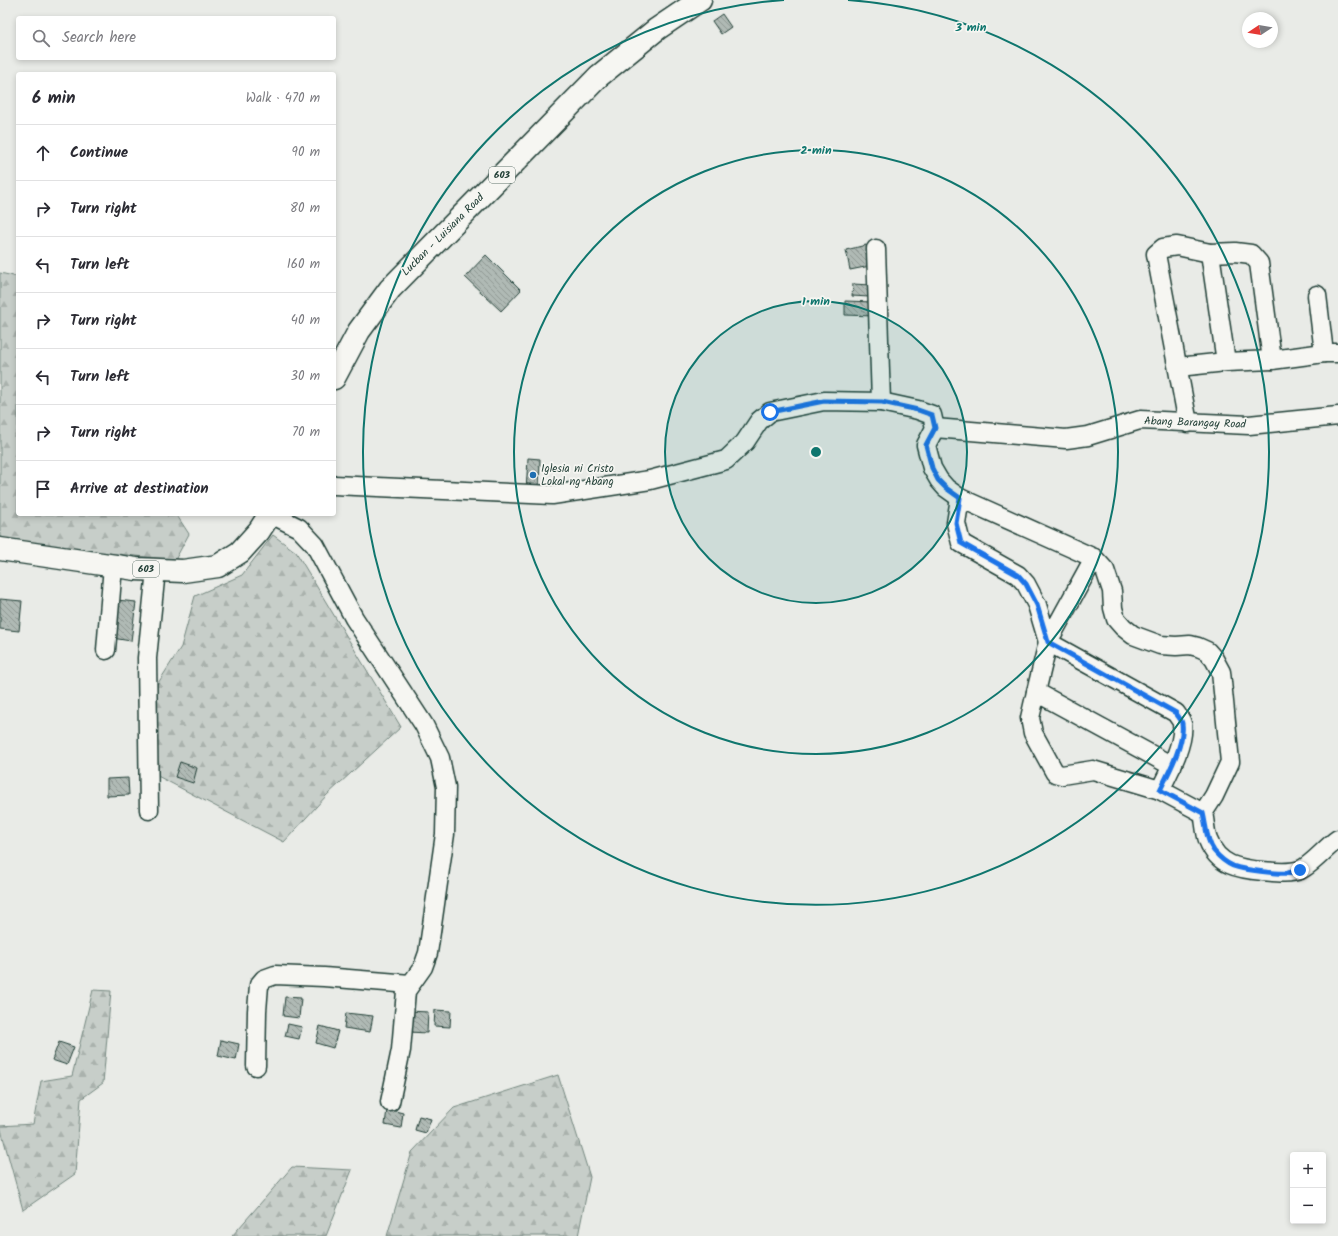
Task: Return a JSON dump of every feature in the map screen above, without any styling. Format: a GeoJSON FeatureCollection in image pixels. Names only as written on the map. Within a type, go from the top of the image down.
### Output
{"type":"FeatureCollection","features":[{"type":"Feature","properties":{"kind":"main road","name":"Lucban - Luisiana Road"},"geometry":{"type":"LineString","coordinates":[[336,374],[359,331],[390,289],[599,76],[657,29],[700,0]]}},
{"type":"Feature","properties":{"kind":"main road","name":"603"},"geometry":{"type":"LineString","coordinates":[[0,549],[136,569],[183,571],[218,566],[240,552],[259,531],[270,516]]}},
{"type":"Feature","properties":{"kind":"street"},"geometry":{"type":"LineString","coordinates":[[1188,423],[1156,254],[1164,248],[1177,246],[1210,253],[1235,252],[1251,254],[1259,263],[1272,360]]}},
{"type":"Feature","properties":{"kind":"street"},"geometry":{"type":"LineString","coordinates":[[876,249],[882,402]]}},
{"type":"Feature","properties":{"kind":"street"},"geometry":{"type":"LineString","coordinates":[[1210,253],[1226,362]]}},
{"type":"Feature","properties":{"kind":"street"},"geometry":{"type":"LineString","coordinates":[[1178,368],[1226,362],[1272,360],[1331,353],[1317,295]]}},
{"type":"Feature","properties":{"kind":"street"},"geometry":{"type":"LineString","coordinates":[[336,485],[552,495],[650,480],[726,460],[744,442],[759,421],[770,412],[824,401],[882,402],[906,406],[932,415],[935,428],[926,445],[932,468],[938,480],[946,488],[960,498],[1094,558],[1106,570],[1112,591],[1113,608],[1116,619],[1133,635],[1160,645],[1190,645],[1198,647],[1207,651],[1214,659],[1221,672],[1230,762],[1214,796],[1203,813],[1208,839],[1222,860],[1233,866],[1251,870],[1287,873],[1300,870],[1308,865],[1329,845],[1338,839]]}},
{"type":"Feature","properties":{"kind":"street","name":"Abang Barangay Road"},"geometry":{"type":"LineString","coordinates":[[935,428],[1066,439],[1088,436],[1140,420],[1249,425],[1338,416]]}},
{"type":"Feature","properties":{"kind":"street"},"geometry":{"type":"LineString","coordinates":[[960,498],[956,523],[961,543],[1018,575],[1026,584],[1037,605],[1048,642],[1176,713],[1182,722],[1182,734],[1172,766],[1160,790]]}},
{"type":"Feature","properties":{"kind":"street"},"geometry":{"type":"LineString","coordinates":[[275,516],[299,528],[315,545],[354,618],[424,725],[440,758],[446,787],[446,834],[428,953],[423,967],[406,991],[401,1050],[390,1102]]}},
{"type":"Feature","properties":{"kind":"street"},"geometry":{"type":"LineString","coordinates":[[1094,558],[1048,642],[1030,718],[1033,733],[1055,773],[1062,775],[1093,770],[1160,790],[1203,813]]}},
{"type":"Feature","properties":{"kind":"street"},"geometry":{"type":"LineString","coordinates":[[106,650],[112,566]]}},
{"type":"Feature","properties":{"kind":"street"},"geometry":{"type":"LineString","coordinates":[[149,810],[147,658],[156,570]]}},
{"type":"Feature","properties":{"kind":"street"},"geometry":{"type":"LineString","coordinates":[[1036,692],[1172,766]]}},
{"type":"Feature","properties":{"kind":"street"},"geometry":{"type":"LineString","coordinates":[[256,1066],[259,984],[264,979],[275,975],[324,977],[410,984]]}},
{"type":"Feature","properties":{"kind":"green space"},"geometry":{"type":"Polygon","coordinates":[[[0,273],[16,277],[16,516],[177,516],[189,534],[175,560],[0,542],[0,273]]]}},
{"type":"Feature","properties":{"kind":"green space"},"geometry":{"type":"Polygon","coordinates":[[[273,535],[296,552],[401,727],[327,795],[284,842],[148,771],[153,691],[181,647],[195,596],[242,575],[273,535]]]}},
{"type":"Feature","properties":{"kind":"green space"},"geometry":{"type":"Polygon","coordinates":[[[93,990],[111,991],[103,1083],[81,1099],[75,1174],[23,1210],[0,1126],[33,1124],[41,1081],[72,1076],[93,990]]]}},
{"type":"Feature","properties":{"kind":"green space"},"geometry":{"type":"Polygon","coordinates":[[[558,1075],[590,1177],[578,1236],[387,1236],[412,1152],[454,1108],[558,1075]]]}},
{"type":"Feature","properties":{"kind":"green space"},"geometry":{"type":"Polygon","coordinates":[[[292,1167],[352,1170],[326,1236],[232,1236],[292,1167]]]}},
{"type":"Feature","properties":{"kind":"building"},"geometry":{"type":"Polygon","coordinates":[[[722,14],[731,27],[721,34],[712,21],[722,14]]]}},
{"type":"Feature","properties":{"kind":"building"},"geometry":{"type":"Polygon","coordinates":[[[866,245],[870,266],[850,270],[846,250],[866,245]]]}},
{"type":"Feature","properties":{"kind":"building"},"geometry":{"type":"Polygon","coordinates":[[[486,255],[521,290],[501,311],[465,277],[486,255]]]}},
{"type":"Feature","properties":{"kind":"building"},"geometry":{"type":"Polygon","coordinates":[[[853,284],[870,285],[869,297],[852,296],[853,284]]]}},
{"type":"Feature","properties":{"kind":"building"},"geometry":{"type":"Polygon","coordinates":[[[845,301],[873,302],[873,316],[845,315],[845,301]]]}},
{"type":"Feature","properties":{"kind":"building","name":"Iglesia ni Cristo Lokal ng Abang"},"geometry":{"type":"Polygon","coordinates":[[[528,458],[540,459],[539,491],[526,491],[528,458]]]}},
{"type":"Feature","properties":{"kind":"building"},"geometry":{"type":"Polygon","coordinates":[[[0,599],[22,601],[19,631],[0,629],[0,599]]]}},
{"type":"Feature","properties":{"kind":"building"},"geometry":{"type":"Polygon","coordinates":[[[117,600],[136,602],[131,641],[112,638],[117,600]]]}},
{"type":"Feature","properties":{"kind":"building"},"geometry":{"type":"Polygon","coordinates":[[[180,762],[197,768],[193,783],[175,777],[180,762]]]}},
{"type":"Feature","properties":{"kind":"building"},"geometry":{"type":"Polygon","coordinates":[[[128,778],[129,795],[107,796],[107,779],[128,778]]]}},
{"type":"Feature","properties":{"kind":"building"},"geometry":{"type":"Polygon","coordinates":[[[285,997],[301,998],[299,1018],[283,1016],[285,997]]]}},
{"type":"Feature","properties":{"kind":"building"},"geometry":{"type":"Polygon","coordinates":[[[435,1010],[451,1011],[450,1027],[434,1026],[435,1010]]]}},
{"type":"Feature","properties":{"kind":"building"},"geometry":{"type":"Polygon","coordinates":[[[410,1011],[428,1012],[427,1033],[409,1032],[410,1011]]]}},
{"type":"Feature","properties":{"kind":"building"},"geometry":{"type":"Polygon","coordinates":[[[346,1013],[373,1016],[370,1032],[344,1028],[346,1013]]]}},
{"type":"Feature","properties":{"kind":"building"},"geometry":{"type":"Polygon","coordinates":[[[288,1024],[302,1027],[299,1039],[285,1036],[288,1024]]]}},
{"type":"Feature","properties":{"kind":"building"},"geometry":{"type":"Polygon","coordinates":[[[320,1026],[338,1031],[333,1048],[316,1043],[320,1026]]]}},
{"type":"Feature","properties":{"kind":"building"},"geometry":{"type":"Polygon","coordinates":[[[221,1040],[239,1044],[236,1060],[218,1056],[221,1040]]]}},
{"type":"Feature","properties":{"kind":"building"},"geometry":{"type":"Polygon","coordinates":[[[59,1042],[74,1047],[67,1065],[52,1060],[59,1042]]]}},
{"type":"Feature","properties":{"kind":"building"},"geometry":{"type":"Polygon","coordinates":[[[387,1109],[403,1113],[401,1128],[385,1125],[387,1109]]]}},
{"type":"Feature","properties":{"kind":"building"},"geometry":{"type":"Polygon","coordinates":[[[419,1116],[431,1119],[426,1133],[415,1130],[419,1116]]]}},
{"type":"Feature","properties":{"kind":"place","name":"Iglesia ni Cristo Lokal ng Abang"},"geometry":{"type":"Point","coordinates":[533,475]}},
{"type":"Feature","properties":{"kind":"route"},"geometry":{"type":"LineString","coordinates":[[770,412],[824,401],[882,402],[900,405],[932,415],[935,428],[926,445],[932,468],[938,480],[960,498],[956,523],[961,543],[1018,575],[1026,584],[1037,605],[1048,642],[1176,713],[1182,722],[1182,734],[1172,766],[1160,790],[1203,813],[1208,839],[1222,860],[1233,866],[1251,870],[1287,873],[1300,870]]}}]}
